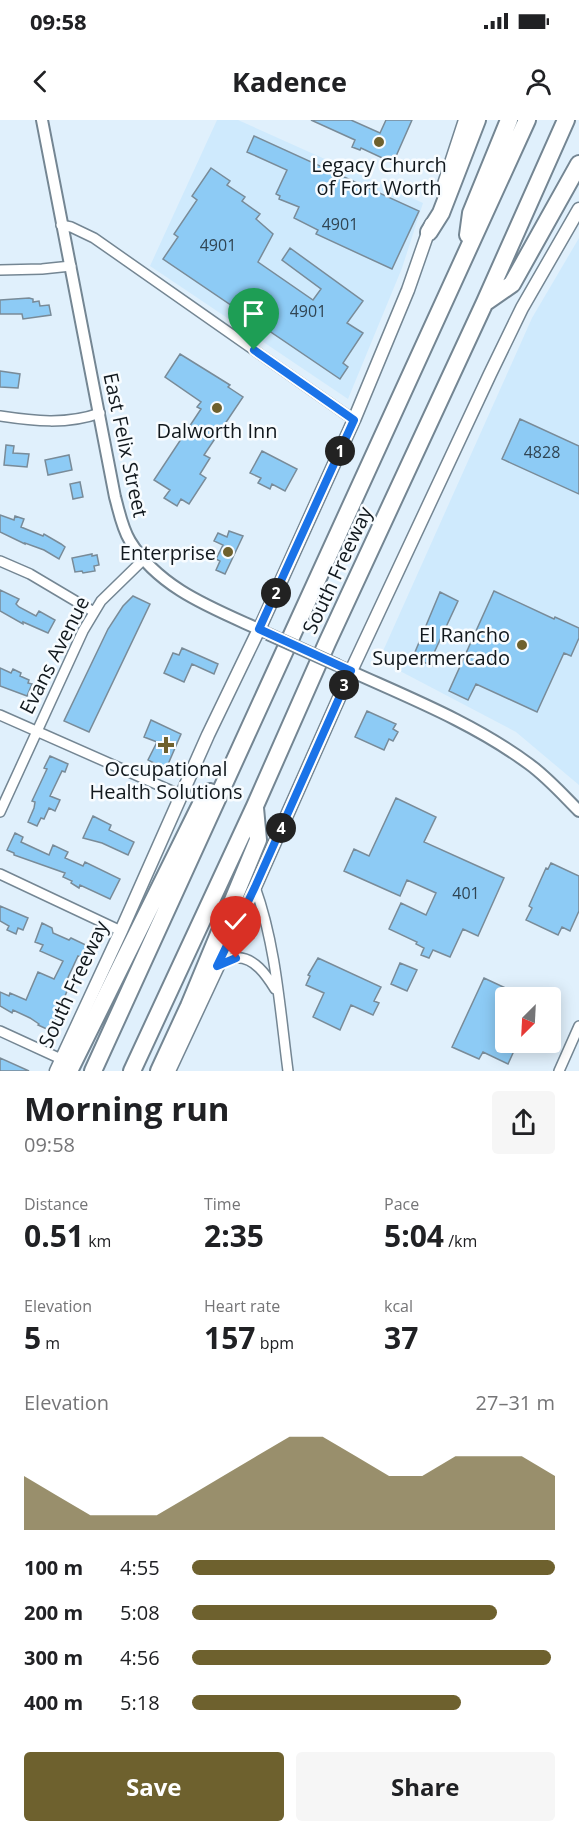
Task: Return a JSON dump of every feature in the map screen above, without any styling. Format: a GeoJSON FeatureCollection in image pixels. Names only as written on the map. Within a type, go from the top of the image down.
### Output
{"type":"FeatureCollection","features":[{"type":"Feature","properties":{"kind":"highway"},"geometry":{"type":"LineString","coordinates":[[429,232],[441,213],[477,120]]}},
{"type":"Feature","properties":{"kind":"highway"},"geometry":{"type":"LineString","coordinates":[[465,254],[471,213],[509,120]]}},
{"type":"Feature","properties":{"kind":"highway","name":"South Freeway"},"geometry":{"type":"LineString","coordinates":[[93,1071],[527,120]]}},
{"type":"Feature","properties":{"kind":"highway","name":"South Freeway"},"geometry":{"type":"LineString","coordinates":[[132,1071],[255,806],[566,120]]}},
{"type":"Feature","properties":{"kind":"highway"},"geometry":{"type":"LineString","coordinates":[[485,302],[512,284],[579,164]]}},
{"type":"Feature","properties":{"kind":"highway"},"geometry":{"type":"LineString","coordinates":[[62,1067],[205,796],[227,774]]}},
{"type":"Feature","properties":{"kind":"highway"},"geometry":{"type":"LineString","coordinates":[[159,1071],[189,1006],[258,840],[255,806]]}},
{"type":"Feature","properties":{"kind":"main road","name":"South Freeway"},"geometry":{"type":"LineString","coordinates":[[62,1067],[208,735],[264,631],[354,420],[408,290],[465,120]]}},
{"type":"Feature","properties":{"kind":"main road"},"geometry":{"type":"LineString","coordinates":[[169,1071],[255,887],[351,671],[522,308],[579,209]]}},
{"type":"Feature","properties":{"kind":"street","name":"East Felix Street"},"geometry":{"type":"LineString","coordinates":[[42,120],[115,497],[129,539],[143,560],[186,595],[457,720],[529,764],[579,811]]}},
{"type":"Feature","properties":{"kind":"street"},"geometry":{"type":"LineString","coordinates":[[61,225],[71,227],[94,238],[354,420]]}},
{"type":"Feature","properties":{"kind":"street"},"geometry":{"type":"LineString","coordinates":[[0,270],[71,266]]}},
{"type":"Feature","properties":{"kind":"street"},"geometry":{"type":"LineString","coordinates":[[0,416],[46,421],[68,420],[100,413]]}},
{"type":"Feature","properties":{"kind":"street","name":"Evans Avenue"},"geometry":{"type":"LineString","coordinates":[[0,812],[65,666],[94,612],[107,593],[143,560]]}},
{"type":"Feature","properties":{"kind":"street"},"geometry":{"type":"LineString","coordinates":[[0,561],[30,574],[94,612]]}},
{"type":"Feature","properties":{"kind":"street"},"geometry":{"type":"LineString","coordinates":[[0,715],[181,795]]}},
{"type":"Feature","properties":{"kind":"street"},"geometry":{"type":"LineString","coordinates":[[0,874],[121,931]]}},
{"type":"Feature","properties":{"kind":"street"},"geometry":{"type":"LineString","coordinates":[[255,887],[266,915],[288,1071]]}},
{"type":"Feature","properties":{"kind":"street"},"geometry":{"type":"LineString","coordinates":[[217,966],[236,958],[252,962],[264,972],[278,993]]}},
{"type":"Feature","properties":{"kind":"street"},"geometry":{"type":"LineString","coordinates":[[559,1071],[579,1026]]}},
{"type":"Feature","properties":{"kind":"street"},"geometry":{"type":"LineString","coordinates":[[0,1031],[62,1067]]}},
{"type":"Feature","properties":{"kind":"shaded area"},"geometry":{"type":"Polygon","coordinates":[[[217,120],[238,120],[423,203],[402,268],[348,399],[150,266],[217,120]]]}},
{"type":"Feature","properties":{"kind":"shaded area"},"geometry":{"type":"Polygon","coordinates":[[[579,238],[579,785],[516,732],[379,660],[532,318],[579,238]]]}},
{"type":"Feature","properties":{"kind":"building","name":"Legacy Church of Fort Worth"},"geometry":{"type":"Polygon","coordinates":[[[311,120],[351,120],[380,133],[386,120],[412,120],[393,163],[361,148],[360,150],[352,147],[355,140],[311,120]]]}},
{"type":"Feature","properties":{"kind":"building"},"geometry":{"type":"Polygon","coordinates":[[[254,136],[419,211],[392,269],[316,234],[318,230],[294,218],[299,207],[279,199],[280,196],[276,194],[287,170],[247,152],[254,136]]]}},
{"type":"Feature","properties":{"kind":"building"},"geometry":{"type":"Polygon","coordinates":[[[211,168],[230,181],[227,185],[245,197],[242,201],[260,214],[256,219],[273,234],[258,262],[313,300],[321,289],[282,260],[290,248],[363,301],[347,323],[363,333],[343,363],[348,367],[340,379],[163,259],[178,237],[174,234],[197,200],[192,196],[211,168]]]}},
{"type":"Feature","properties":{"kind":"building"},"geometry":{"type":"Polygon","coordinates":[[[33,299],[33,302],[39,301],[40,306],[49,305],[51,315],[23,319],[22,314],[0,314],[0,300],[33,299]]]}},
{"type":"Feature","properties":{"kind":"building","name":"Dalworth Inn"},"geometry":{"type":"Polygon","coordinates":[[[180,354],[230,385],[228,387],[243,397],[204,455],[210,458],[200,474],[206,478],[189,504],[181,499],[177,506],[164,498],[170,490],[154,480],[201,409],[197,407],[201,402],[165,377],[180,354]]]}},
{"type":"Feature","properties":{"kind":"building"},"geometry":{"type":"Polygon","coordinates":[[[0,371],[20,374],[18,388],[0,387],[0,371]]]}},
{"type":"Feature","properties":{"kind":"building"},"geometry":{"type":"Polygon","coordinates":[[[520,419],[579,446],[579,494],[502,459],[520,419]]]}},
{"type":"Feature","properties":{"kind":"building"},"geometry":{"type":"Polygon","coordinates":[[[6,445],[14,446],[13,453],[29,454],[27,467],[4,465],[6,445]]]}},
{"type":"Feature","properties":{"kind":"building"},"geometry":{"type":"Polygon","coordinates":[[[262,451],[297,469],[285,491],[272,484],[270,489],[258,483],[261,478],[250,473],[262,451]]]}},
{"type":"Feature","properties":{"kind":"building"},"geometry":{"type":"Polygon","coordinates":[[[69,455],[72,470],[48,475],[45,460],[69,455]]]}},
{"type":"Feature","properties":{"kind":"building"},"geometry":{"type":"Polygon","coordinates":[[[80,482],[83,497],[73,499],[70,484],[80,482]]]}},
{"type":"Feature","properties":{"kind":"building"},"geometry":{"type":"Polygon","coordinates":[[[0,515],[14,520],[15,516],[24,519],[21,527],[43,536],[44,534],[61,544],[65,547],[59,559],[44,550],[0,532],[0,515]]]}},
{"type":"Feature","properties":{"kind":"building","name":"Enterprise"},"geometry":{"type":"Polygon","coordinates":[[[229,531],[243,536],[225,574],[216,570],[220,561],[216,559],[223,545],[214,541],[218,533],[227,537],[229,531]]]}},
{"type":"Feature","properties":{"kind":"building"},"geometry":{"type":"Polygon","coordinates":[[[92,554],[92,556],[97,555],[99,565],[94,566],[95,571],[75,572],[72,558],[92,554]]]}},
{"type":"Feature","properties":{"kind":"building"},"geometry":{"type":"Polygon","coordinates":[[[0,590],[19,599],[16,604],[19,607],[36,616],[39,611],[55,620],[48,633],[23,622],[23,624],[0,611],[0,590]]]}},
{"type":"Feature","properties":{"kind":"building","name":"El Rancho Supermercado"},"geometry":{"type":"Polygon","coordinates":[[[494,591],[579,628],[579,638],[571,656],[564,653],[537,712],[476,684],[468,700],[449,691],[494,591]]]}},
{"type":"Feature","properties":{"kind":"building"},"geometry":{"type":"Polygon","coordinates":[[[440,592],[458,601],[433,655],[436,656],[432,666],[413,657],[440,592]]]}},
{"type":"Feature","properties":{"kind":"building"},"geometry":{"type":"Polygon","coordinates":[[[133,596],[150,604],[89,732],[64,721],[108,629],[123,606],[133,596]]]}},
{"type":"Feature","properties":{"kind":"building"},"geometry":{"type":"Polygon","coordinates":[[[182,648],[218,664],[214,674],[192,664],[184,682],[164,673],[173,653],[179,655],[182,648]]]}},
{"type":"Feature","properties":{"kind":"building"},"geometry":{"type":"Polygon","coordinates":[[[0,668],[11,673],[13,669],[21,673],[20,676],[29,680],[28,683],[32,684],[27,696],[0,686],[0,668]]]}},
{"type":"Feature","properties":{"kind":"building"},"geometry":{"type":"Polygon","coordinates":[[[367,711],[396,724],[393,729],[398,732],[393,741],[389,739],[384,750],[355,737],[367,711]]]}},
{"type":"Feature","properties":{"kind":"building","name":"Occupational Health Solutions"},"geometry":{"type":"Polygon","coordinates":[[[151,720],[181,734],[166,769],[148,760],[157,742],[144,737],[151,720]]]}},
{"type":"Feature","properties":{"kind":"building"},"geometry":{"type":"Polygon","coordinates":[[[50,756],[68,764],[50,796],[60,800],[55,811],[49,808],[44,819],[41,818],[37,826],[28,822],[34,808],[35,802],[32,801],[47,769],[44,768],[50,756]]]}},
{"type":"Feature","properties":{"kind":"building"},"geometry":{"type":"Polygon","coordinates":[[[396,798],[436,817],[424,842],[504,878],[478,936],[463,929],[450,957],[433,950],[429,958],[421,955],[424,948],[416,944],[417,942],[389,929],[401,903],[426,915],[436,893],[407,880],[400,896],[344,871],[354,849],[369,856],[396,798]]]}},
{"type":"Feature","properties":{"kind":"building"},"geometry":{"type":"Polygon","coordinates":[[[93,816],[111,825],[109,830],[134,842],[128,855],[102,843],[83,838],[93,816]]]}},
{"type":"Feature","properties":{"kind":"building"},"geometry":{"type":"Polygon","coordinates":[[[15,833],[23,837],[21,842],[49,855],[53,845],[68,852],[65,858],[83,866],[85,862],[120,879],[110,899],[80,885],[79,888],[71,883],[72,881],[63,877],[65,873],[14,855],[7,850],[15,833]]]}},
{"type":"Feature","properties":{"kind":"building"},"geometry":{"type":"Polygon","coordinates":[[[551,863],[579,876],[579,911],[570,931],[562,927],[558,935],[526,920],[532,908],[529,906],[546,868],[548,869],[551,863]]]}},
{"type":"Feature","properties":{"kind":"building"},"geometry":{"type":"Polygon","coordinates":[[[0,906],[28,918],[23,930],[18,928],[16,934],[7,930],[9,926],[0,921],[0,906]]]}},
{"type":"Feature","properties":{"kind":"building"},"geometry":{"type":"Polygon","coordinates":[[[42,923],[52,928],[53,933],[88,946],[83,958],[78,956],[65,984],[69,986],[51,1031],[30,1018],[13,1010],[12,1013],[0,1006],[0,992],[9,996],[10,993],[26,1000],[38,972],[54,979],[63,961],[40,951],[43,945],[35,942],[42,923]]]}},
{"type":"Feature","properties":{"kind":"building"},"geometry":{"type":"Polygon","coordinates":[[[318,958],[381,987],[374,1001],[379,1003],[373,1015],[351,1005],[340,1030],[313,1017],[324,993],[306,985],[310,976],[308,975],[318,958]]]}},
{"type":"Feature","properties":{"kind":"building"},"geometry":{"type":"Polygon","coordinates":[[[400,963],[417,970],[407,991],[391,984],[400,963]]]}},
{"type":"Feature","properties":{"kind":"building"},"geometry":{"type":"Polygon","coordinates":[[[484,978],[503,987],[495,987],[495,1053],[513,1053],[508,1064],[483,1052],[479,1059],[452,1047],[484,978]]]}},
{"type":"Feature","properties":{"kind":"building"},"geometry":{"type":"Polygon","coordinates":[[[0,1058],[29,1071],[0,1071],[0,1058]]]}},
{"type":"Feature","properties":{"kind":"place","name":"Legacy Church of Fort Worth"},"geometry":{"type":"Point","coordinates":[379,142]}},
{"type":"Feature","properties":{"kind":"place","name":"Dalworth Inn"},"geometry":{"type":"Point","coordinates":[217,408]}},
{"type":"Feature","properties":{"kind":"place","name":"Enterprise"},"geometry":{"type":"Point","coordinates":[228,552]}},
{"type":"Feature","properties":{"kind":"place","name":"El Rancho Supermercado"},"geometry":{"type":"Point","coordinates":[522,645]}},
{"type":"Feature","properties":{"kind":"place","name":"Occupational Health Solutions"},"geometry":{"type":"Point","coordinates":[166,745]}},
{"type":"Feature","properties":{"kind":"route"},"geometry":{"type":"LineString","coordinates":[[236,958],[217,966],[255,887],[351,671],[259,629],[354,420],[254,350]]}}]}
